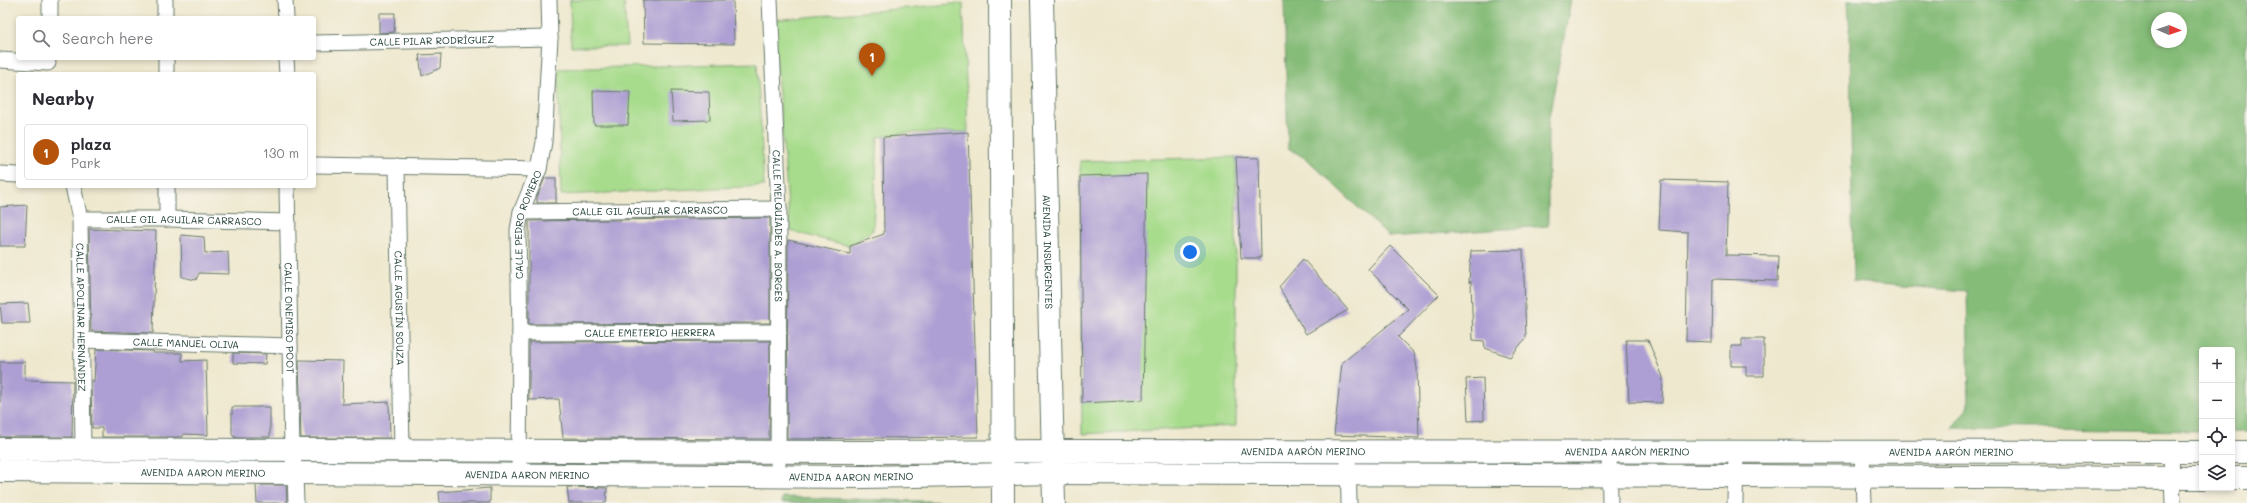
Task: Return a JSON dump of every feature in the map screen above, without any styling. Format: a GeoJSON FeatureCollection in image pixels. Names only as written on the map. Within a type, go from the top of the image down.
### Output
{"type":"FeatureCollection","features":[{"type":"Feature","properties":{"kind":"main road"},"geometry":{"type":"LineString","coordinates":[[1000,0],[1004,503]]}},
{"type":"Feature","properties":{"kind":"main road","name":"AVENIDA INSURGENTES"},"geometry":{"type":"LineString","coordinates":[[1042,0],[1054,503]]}},
{"type":"Feature","properties":{"kind":"main road"},"geometry":{"type":"LineString","coordinates":[[0,449],[778,452],[1053,451]]}},
{"type":"Feature","properties":{"kind":"main road","name":"AVENIDA AARÓN MERINO"},"geometry":{"type":"LineString","coordinates":[[1053,451],[2199,452]]}},
{"type":"Feature","properties":{"kind":"main road"},"geometry":{"type":"LineString","coordinates":[[2235,452],[2247,452]]}},
{"type":"Feature","properties":{"kind":"main road","name":"AVENIDA AARON MERINO"},"geometry":{"type":"LineString","coordinates":[[0,471],[864,477],[1053,473]]}},
{"type":"Feature","properties":{"kind":"main road"},"geometry":{"type":"LineString","coordinates":[[1053,473],[2199,478]]}},
{"type":"Feature","properties":{"kind":"main road"},"geometry":{"type":"LineString","coordinates":[[2235,478],[2247,478]]}},
{"type":"Feature","properties":{"kind":"street"},"geometry":{"type":"LineString","coordinates":[[50,0],[50,16]]}},
{"type":"Feature","properties":{"kind":"street"},"geometry":{"type":"LineString","coordinates":[[165,0],[166,16]]}},
{"type":"Feature","properties":{"kind":"street"},"geometry":{"type":"LineString","coordinates":[[285,0],[286,16]]}},
{"type":"Feature","properties":{"kind":"street","name":"CALLE PEDRO ROMERO"},"geometry":{"type":"LineString","coordinates":[[519,474],[520,333],[518,230],[521,212],[539,169],[544,142],[550,38],[549,0]]}},
{"type":"Feature","properties":{"kind":"street","name":"CALLE MELQUÍADES A. BORGES"},"geometry":{"type":"LineString","coordinates":[[770,0],[779,209],[780,332],[778,476]]}},
{"type":"Feature","properties":{"kind":"street","name":"CALLE PILAR RODRÍGUEZ"},"geometry":{"type":"LineString","coordinates":[[316,43],[550,38]]}},
{"type":"Feature","properties":{"kind":"street"},"geometry":{"type":"LineString","coordinates":[[0,60],[48,65]]}},
{"type":"Feature","properties":{"kind":"street"},"geometry":{"type":"LineString","coordinates":[[166,60],[166,72]]}},
{"type":"Feature","properties":{"kind":"street"},"geometry":{"type":"LineString","coordinates":[[286,60],[286,72]]}},
{"type":"Feature","properties":{"kind":"street"},"geometry":{"type":"LineString","coordinates":[[316,165],[539,169]]}},
{"type":"Feature","properties":{"kind":"street","name":"CALLE AGUSTÍN SOUZA"},"geometry":{"type":"LineString","coordinates":[[398,166],[402,450]]}},
{"type":"Feature","properties":{"kind":"street"},"geometry":{"type":"LineString","coordinates":[[0,174],[16,175]]}},
{"type":"Feature","properties":{"kind":"street","name":"CALLE APOLINAR HERNÁNDEZ"},"geometry":{"type":"LineString","coordinates":[[73,188],[80,219],[83,449]]}},
{"type":"Feature","properties":{"kind":"street"},"geometry":{"type":"LineString","coordinates":[[166,188],[167,219]]}},
{"type":"Feature","properties":{"kind":"street","name":"CALLE ONEMISO POOT"},"geometry":{"type":"LineString","coordinates":[[287,188],[292,450],[295,473],[296,503]]}},
{"type":"Feature","properties":{"kind":"street","name":"CALLE GIL AGUILAR CARRASCO"},"geometry":{"type":"LineString","coordinates":[[521,212],[779,209]]}},
{"type":"Feature","properties":{"kind":"street","name":"CALLE GIL AGUILAR CARRASCO"},"geometry":{"type":"LineString","coordinates":[[80,219],[167,219],[288,222]]}},
{"type":"Feature","properties":{"kind":"street","name":"CALLE EMETERIO HERRERA"},"geometry":{"type":"LineString","coordinates":[[520,333],[780,332]]}},
{"type":"Feature","properties":{"kind":"street","name":"CALLE MANUEL OLIVA"},"geometry":{"type":"LineString","coordinates":[[82,340],[290,346]]}},
{"type":"Feature","properties":{"kind":"street"},"geometry":{"type":"LineString","coordinates":[[1348,451],[1348,503]]}},
{"type":"Feature","properties":{"kind":"street"},"geometry":{"type":"LineString","coordinates":[[1609,451],[1610,503]]}},
{"type":"Feature","properties":{"kind":"street"},"geometry":{"type":"LineString","coordinates":[[862,452],[864,477]]}},
{"type":"Feature","properties":{"kind":"street"},"geometry":{"type":"LineString","coordinates":[[1735,503],[1734,476],[1736,452]]}},
{"type":"Feature","properties":{"kind":"street"},"geometry":{"type":"LineString","coordinates":[[1862,452],[1864,503]]}},
{"type":"Feature","properties":{"kind":"street"},"geometry":{"type":"LineString","coordinates":[[2171,452],[2173,503]]}},
{"type":"Feature","properties":{"kind":"green space"},"geometry":{"type":"Polygon","coordinates":[[[570,0],[624,0],[627,46],[571,46],[570,0]]]}},
{"type":"Feature","properties":{"kind":"green space"},"geometry":{"type":"Polygon","coordinates":[[[1284,0],[1571,0],[1548,123],[1548,226],[1389,237],[1308,160],[1288,148],[1284,0]]]}},
{"type":"Feature","properties":{"kind":"green space"},"geometry":{"type":"Polygon","coordinates":[[[1848,0],[2247,0],[2247,432],[2235,432],[2235,347],[2199,347],[2199,431],[1952,428],[1969,406],[1967,291],[1853,282],[1850,37],[1848,0]]]}},
{"type":"Feature","properties":{"kind":"green space"},"geometry":{"type":"Polygon","coordinates":[[[963,3],[968,132],[906,133],[878,137],[873,230],[850,246],[790,231],[773,20],[963,3]]]}},
{"type":"Feature","properties":{"kind":"green space"},"geometry":{"type":"Polygon","coordinates":[[[757,63],[764,186],[561,195],[558,69],[757,63]]]}},
{"type":"Feature","properties":{"kind":"green space"},"geometry":{"type":"Polygon","coordinates":[[[1236,157],[1236,426],[1082,434],[1080,161],[1236,157]]]}},
{"type":"Feature","properties":{"kind":"green space"},"geometry":{"type":"Polygon","coordinates":[[[782,497],[956,502],[956,503],[782,503],[782,497]]]}},
{"type":"Feature","properties":{"kind":"building"},"geometry":{"type":"Polygon","coordinates":[[[643,0],[733,0],[734,44],[644,43],[643,0]]]}},
{"type":"Feature","properties":{"kind":"building"},"geometry":{"type":"Polygon","coordinates":[[[379,13],[395,13],[394,32],[379,33],[379,13]]]}},
{"type":"Feature","properties":{"kind":"building"},"geometry":{"type":"Polygon","coordinates":[[[441,54],[440,68],[422,76],[419,55],[441,54]]]}},
{"type":"Feature","properties":{"kind":"building"},"geometry":{"type":"Polygon","coordinates":[[[593,91],[630,92],[628,125],[594,125],[593,91]]]}},
{"type":"Feature","properties":{"kind":"building"},"geometry":{"type":"Polygon","coordinates":[[[671,91],[709,92],[710,120],[673,121],[671,91]]]}},
{"type":"Feature","properties":{"kind":"building"},"geometry":{"type":"Polygon","coordinates":[[[968,132],[978,437],[787,439],[788,240],[850,254],[850,246],[884,234],[883,137],[968,132]]]}},
{"type":"Feature","properties":{"kind":"building"},"geometry":{"type":"Polygon","coordinates":[[[1236,157],[1259,158],[1261,258],[1241,258],[1236,157]]]}},
{"type":"Feature","properties":{"kind":"building"},"geometry":{"type":"Polygon","coordinates":[[[1147,174],[1143,400],[1082,403],[1080,176],[1147,174]]]}},
{"type":"Feature","properties":{"kind":"building"},"geometry":{"type":"Polygon","coordinates":[[[545,178],[556,178],[556,203],[537,203],[537,197],[545,178]]]}},
{"type":"Feature","properties":{"kind":"building"},"geometry":{"type":"Polygon","coordinates":[[[1661,180],[1728,182],[1726,255],[1778,256],[1777,281],[1713,279],[1712,342],[1686,341],[1688,232],[1659,230],[1661,180]]]}},
{"type":"Feature","properties":{"kind":"building"},"geometry":{"type":"Polygon","coordinates":[[[27,205],[25,246],[0,246],[0,207],[27,205]]]}},
{"type":"Feature","properties":{"kind":"building"},"geometry":{"type":"Polygon","coordinates":[[[770,218],[770,323],[529,324],[529,221],[770,218]]]}},
{"type":"Feature","properties":{"kind":"building"},"geometry":{"type":"Polygon","coordinates":[[[89,229],[156,231],[153,333],[91,331],[89,229]]]}},
{"type":"Feature","properties":{"kind":"building"},"geometry":{"type":"Polygon","coordinates":[[[181,235],[204,237],[205,253],[228,252],[229,274],[199,273],[196,280],[182,277],[181,235]]]}},
{"type":"Feature","properties":{"kind":"building"},"geometry":{"type":"Polygon","coordinates":[[[1390,246],[1439,295],[1398,337],[1414,353],[1417,368],[1419,438],[1334,435],[1342,363],[1408,309],[1368,269],[1390,246]]]}},
{"type":"Feature","properties":{"kind":"building"},"geometry":{"type":"Polygon","coordinates":[[[1523,250],[1526,338],[1510,357],[1485,348],[1484,341],[1473,340],[1471,281],[1469,283],[1471,251],[1523,250]]]}},
{"type":"Feature","properties":{"kind":"building"},"geometry":{"type":"Polygon","coordinates":[[[1303,259],[1348,310],[1306,334],[1279,287],[1303,259]]]}},
{"type":"Feature","properties":{"kind":"building"},"geometry":{"type":"Polygon","coordinates":[[[28,303],[30,323],[2,323],[0,304],[28,303]]]}},
{"type":"Feature","properties":{"kind":"building"},"geometry":{"type":"Polygon","coordinates":[[[1742,339],[1764,339],[1764,376],[1746,376],[1746,366],[1731,366],[1731,346],[1742,346],[1742,339]]]}},
{"type":"Feature","properties":{"kind":"building"},"geometry":{"type":"Polygon","coordinates":[[[1626,340],[1648,340],[1663,377],[1662,403],[1629,402],[1626,340]]]}},
{"type":"Feature","properties":{"kind":"building"},"geometry":{"type":"Polygon","coordinates":[[[770,341],[769,439],[563,438],[559,399],[529,400],[529,342],[770,341]]]}},
{"type":"Feature","properties":{"kind":"building"},"geometry":{"type":"Polygon","coordinates":[[[96,349],[153,351],[153,353],[182,353],[182,361],[206,360],[208,435],[183,434],[183,437],[102,437],[102,428],[92,428],[91,381],[94,381],[96,349]]]}},
{"type":"Feature","properties":{"kind":"building"},"geometry":{"type":"Polygon","coordinates":[[[233,353],[266,354],[265,364],[233,363],[233,353]]]}},
{"type":"Feature","properties":{"kind":"building"},"geometry":{"type":"Polygon","coordinates":[[[299,360],[343,361],[342,404],[389,402],[390,438],[301,438],[299,360]]]}},
{"type":"Feature","properties":{"kind":"building"},"geometry":{"type":"Polygon","coordinates":[[[0,362],[25,362],[25,380],[73,381],[72,437],[0,437],[0,362]]]}},
{"type":"Feature","properties":{"kind":"building"},"geometry":{"type":"Polygon","coordinates":[[[1483,378],[1484,420],[1468,421],[1466,379],[1483,378]]]}},
{"type":"Feature","properties":{"kind":"building"},"geometry":{"type":"Polygon","coordinates":[[[232,407],[270,407],[270,437],[234,437],[234,435],[232,435],[232,407]]]}},
{"type":"Feature","properties":{"kind":"building"},"geometry":{"type":"Polygon","coordinates":[[[256,485],[286,485],[287,503],[257,503],[256,485]]]}},
{"type":"Feature","properties":{"kind":"building"},"geometry":{"type":"Polygon","coordinates":[[[567,487],[607,488],[606,503],[569,503],[567,487]]]}},
{"type":"Feature","properties":{"kind":"building"},"geometry":{"type":"Polygon","coordinates":[[[490,488],[490,503],[440,503],[439,492],[490,488]]]}},
{"type":"Feature","properties":{"kind":"place","name":"plaza"},"geometry":{"type":"Point","coordinates":[872,76]}}]}
